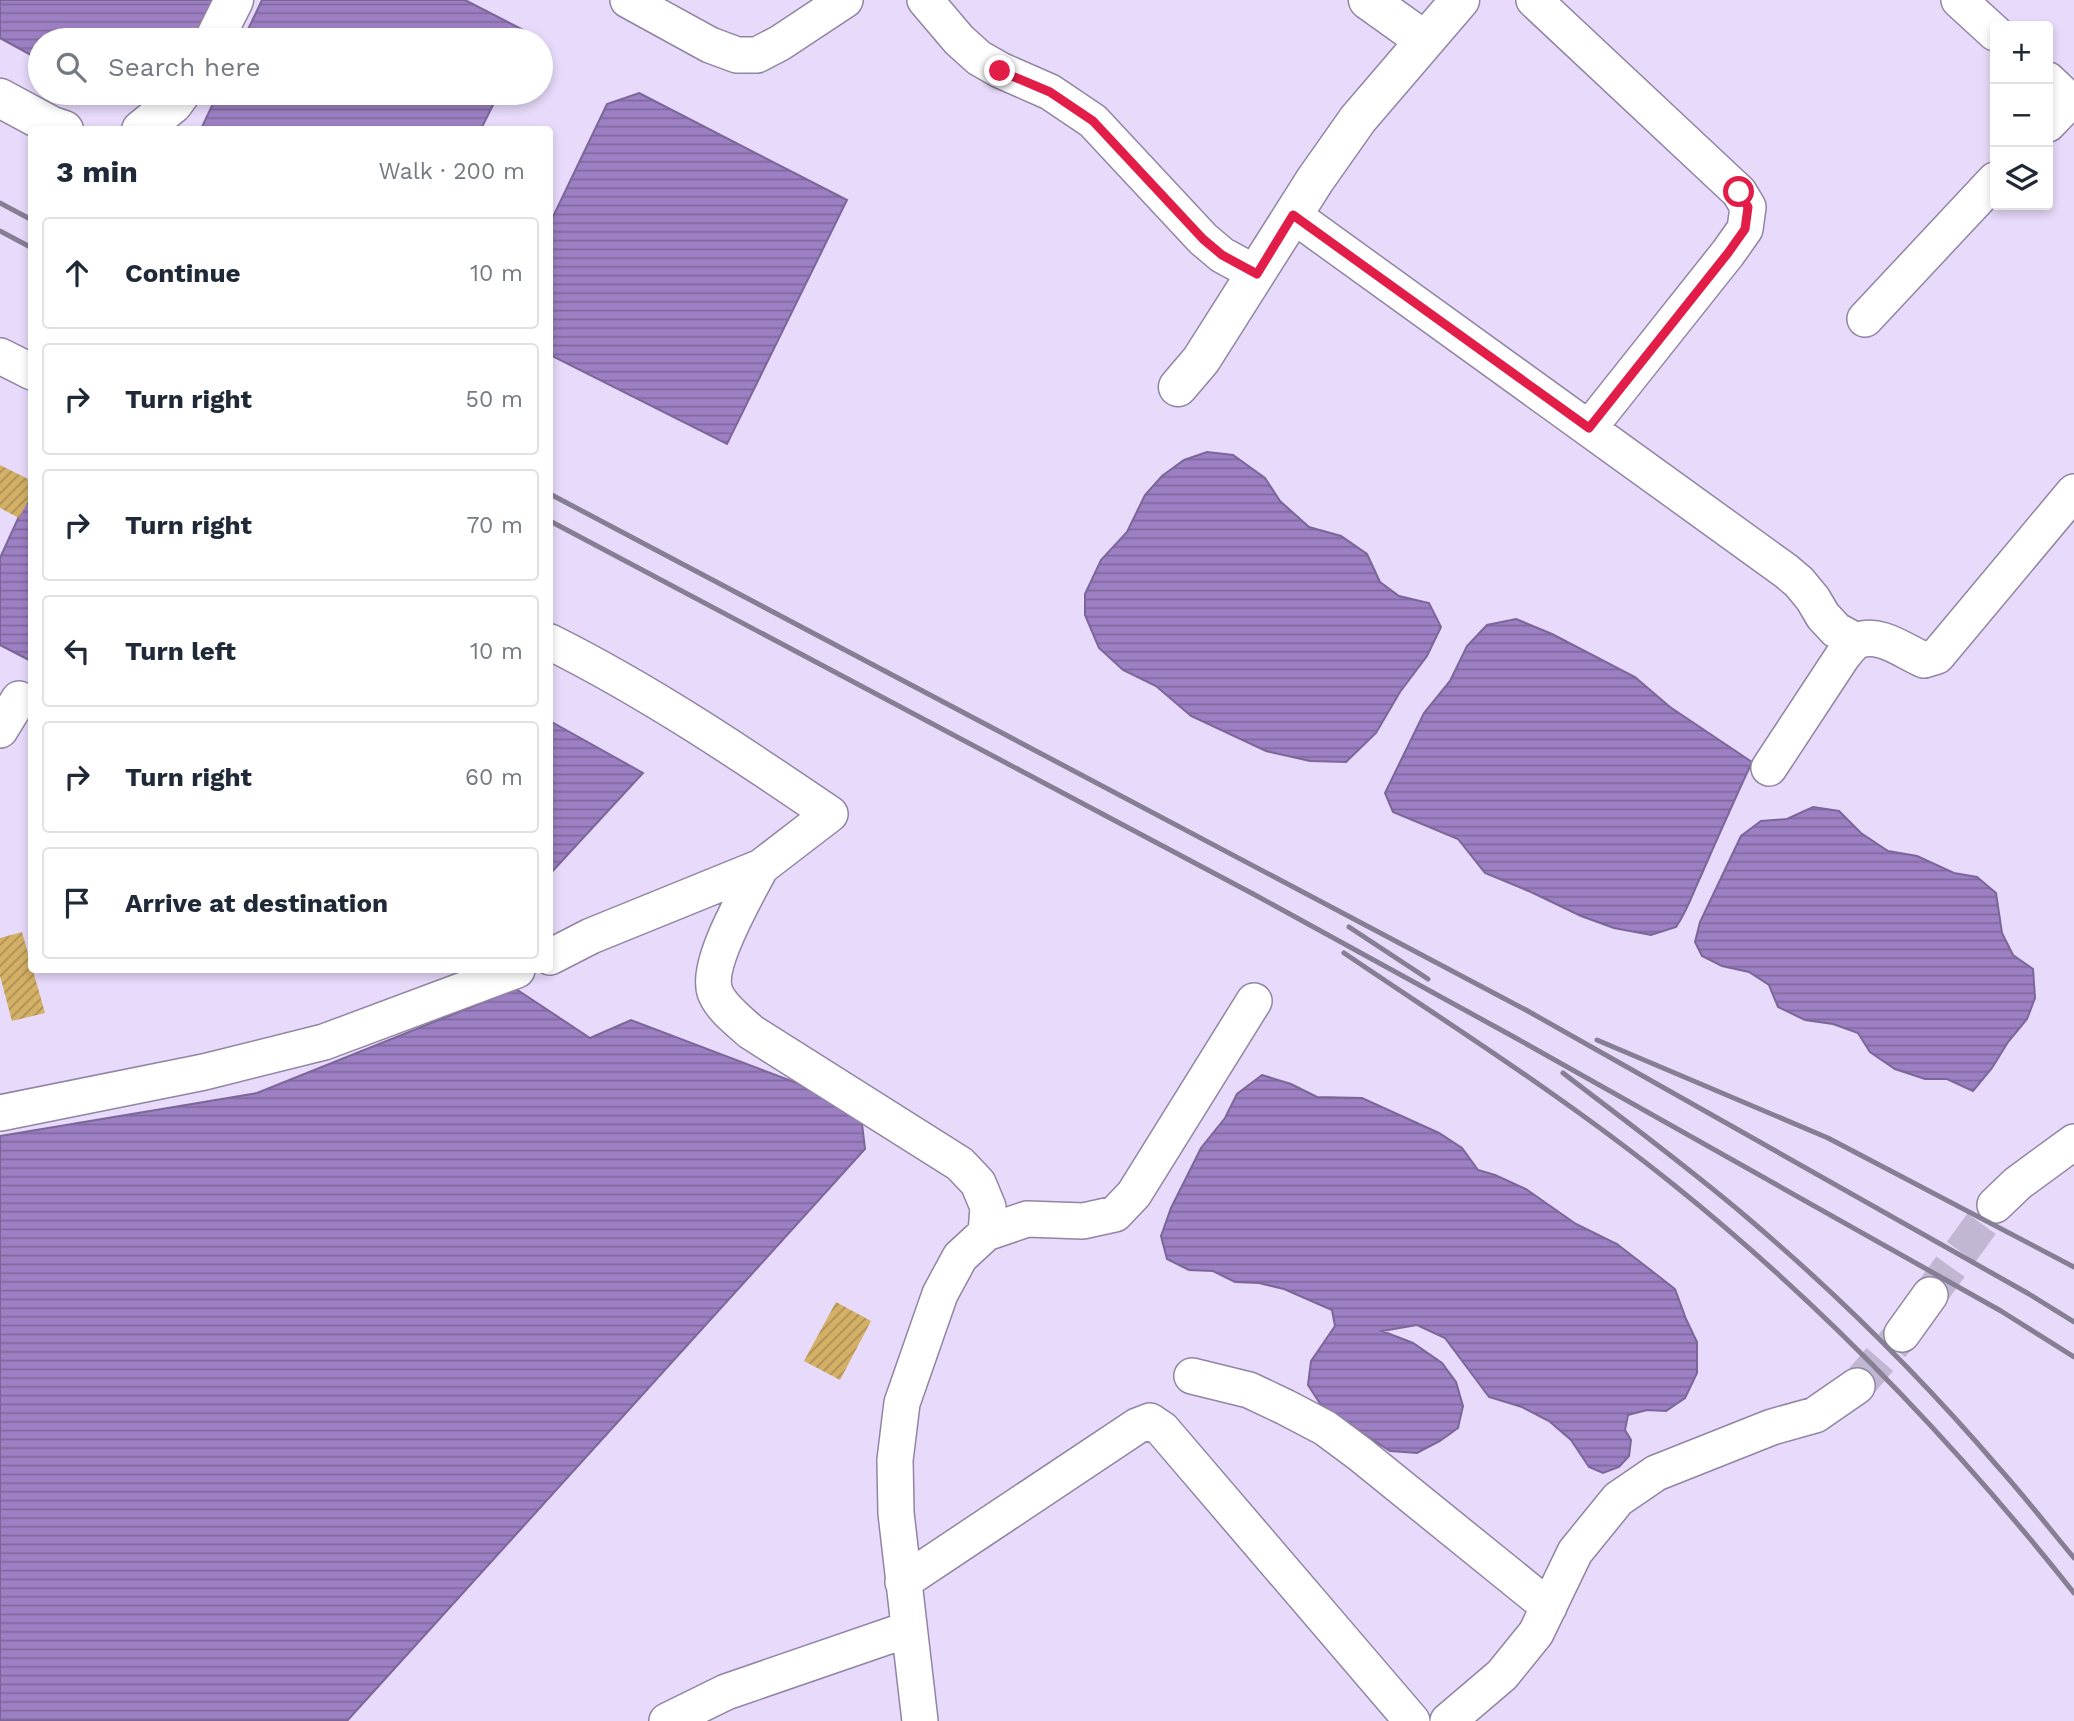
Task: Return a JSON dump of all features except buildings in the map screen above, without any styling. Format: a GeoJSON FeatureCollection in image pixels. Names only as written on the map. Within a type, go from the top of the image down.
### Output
{"type":"FeatureCollection","features":[{"type":"Feature","properties":{"kind":"street"},"geometry":{"type":"LineString","coordinates":[[220,28],[233,0]]}},
{"type":"Feature","properties":{"kind":"street"},"geometry":{"type":"LineString","coordinates":[[628,0],[710,45],[737,55],[757,55],[845,0]]}},
{"type":"Feature","properties":{"kind":"street"},"geometry":{"type":"LineString","coordinates":[[925,0],[959,40],[979,58],[1000,71],[1050,92],[1093,121],[1203,239],[1242,266]]}},
{"type":"Feature","properties":{"kind":"street"},"geometry":{"type":"LineString","coordinates":[[1178,387],[1201,360],[1242,266],[1293,215],[1358,119],[1395,19],[1460,0]]}},
{"type":"Feature","properties":{"kind":"street"},"geometry":{"type":"LineString","coordinates":[[1534,0],[1739,192],[1748,207],[1745,229],[1728,253],[1589,428]]}},
{"type":"Feature","properties":{"kind":"street"},"geometry":{"type":"LineString","coordinates":[[1959,0],[1990,28]]}},
{"type":"Feature","properties":{"kind":"street"},"geometry":{"type":"LineString","coordinates":[[0,98],[52,126]]}},
{"type":"Feature","properties":{"kind":"street"},"geometry":{"type":"LineString","coordinates":[[146,126],[172,105]]}},
{"type":"Feature","properties":{"kind":"street"},"geometry":{"type":"LineString","coordinates":[[1865,319],[1990,185]]}},
{"type":"Feature","properties":{"kind":"street"},"geometry":{"type":"LineString","coordinates":[[1293,215],[1786,571],[1800,582],[1836,630],[1856,641]]}},
{"type":"Feature","properties":{"kind":"street"},"geometry":{"type":"LineString","coordinates":[[0,356],[28,370]]}},
{"type":"Feature","properties":{"kind":"street"},"geometry":{"type":"LineString","coordinates":[[1769,768],[1842,657],[1856,641],[1873,638],[1886,641],[1924,660],[1937,656],[2074,492]]}},
{"type":"Feature","properties":{"kind":"street"},"geometry":{"type":"LineString","coordinates":[[553,644],[662,703],[830,814],[761,867],[591,936],[553,955]]}},
{"type":"Feature","properties":{"kind":"street"},"geometry":{"type":"LineString","coordinates":[[0,730],[17,697]]}},
{"type":"Feature","properties":{"kind":"street"},"geometry":{"type":"LineString","coordinates":[[761,867],[714,968],[715,991],[720,1000],[751,1032],[960,1164],[978,1183],[988,1207],[986,1233]]}},
{"type":"Feature","properties":{"kind":"street"},"geometry":{"type":"LineString","coordinates":[[0,1113],[204,1072],[324,1042],[499,973]]}},
{"type":"Feature","properties":{"kind":"street"},"geometry":{"type":"LineString","coordinates":[[920,1721],[896,1513],[895,1460],[902,1403],[940,1293],[960,1257],[986,1233],[1027,1219],[1083,1221],[1115,1214],[1134,1194],[1254,1001]]}},
{"type":"Feature","properties":{"kind":"street"},"geometry":{"type":"LineString","coordinates":[[1995,1205],[2026,1176],[2074,1142]]}},
{"type":"Feature","properties":{"kind":"street"},"geometry":{"type":"LineString","coordinates":[[1902,1334],[1930,1294]]}},
{"type":"Feature","properties":{"kind":"street"},"geometry":{"type":"LineString","coordinates":[[1192,1376],[1249,1390],[1325,1428],[1549,1607]]}},
{"type":"Feature","properties":{"kind":"street"},"geometry":{"type":"LineString","coordinates":[[1448,1721],[1502,1675],[1536,1633],[1575,1552],[1618,1499],[1656,1473],[1772,1427],[1815,1415],[1857,1386]]}},
{"type":"Feature","properties":{"kind":"street"},"geometry":{"type":"LineString","coordinates":[[904,1582],[1137,1426],[1150,1421],[1171,1440],[1412,1721]]}},
{"type":"Feature","properties":{"kind":"street"},"geometry":{"type":"LineString","coordinates":[[667,1721],[726,1692],[909,1629]]}},
{"type":"Feature","properties":{"kind":"shaded area"},"geometry":{"type":"Polygon","coordinates":[[[0,0],[217,0],[202,28],[28,28],[28,53],[0,38],[0,0]]]}},
{"type":"Feature","properties":{"kind":"shaded area"},"geometry":{"type":"Polygon","coordinates":[[[262,0],[465,0],[519,28],[249,28],[262,0]]]}},
{"type":"Feature","properties":{"kind":"shaded area"},"geometry":{"type":"Polygon","coordinates":[[[639,93],[847,200],[727,444],[553,357],[553,217],[607,104],[639,93]]]}},
{"type":"Feature","properties":{"kind":"shaded area"},"geometry":{"type":"Polygon","coordinates":[[[212,105],[493,105],[482,126],[202,126],[212,105]]]}},
{"type":"Feature","properties":{"kind":"shaded area"},"geometry":{"type":"Polygon","coordinates":[[[1207,452],[1233,455],[1265,478],[1280,501],[1309,527],[1341,536],[1367,554],[1380,582],[1399,596],[1429,603],[1441,627],[1427,656],[1400,692],[1376,733],[1346,762],[1310,761],[1266,751],[1191,716],[1156,686],[1123,670],[1099,648],[1085,615],[1085,594],[1101,560],[1127,532],[1145,495],[1162,476],[1184,460],[1207,452]]]}},
{"type":"Feature","properties":{"kind":"shaded area"},"geometry":{"type":"Polygon","coordinates":[[[28,497],[28,659],[0,645],[0,558],[28,497]]]}},
{"type":"Feature","properties":{"kind":"shaded area"},"geometry":{"type":"Polygon","coordinates":[[[1516,619],[1552,634],[1635,677],[1670,707],[1752,762],[1676,927],[1651,935],[1614,928],[1581,916],[1485,873],[1458,839],[1393,812],[1385,793],[1424,713],[1450,681],[1467,646],[1487,625],[1516,619]]]}},
{"type":"Feature","properties":{"kind":"shaded area"},"geometry":{"type":"Polygon","coordinates":[[[553,723],[643,773],[553,871],[553,723]]]}},
{"type":"Feature","properties":{"kind":"shaded area"},"geometry":{"type":"Polygon","coordinates":[[[1813,807],[1839,811],[1861,833],[1888,851],[1917,856],[1954,873],[1977,877],[1996,893],[2002,933],[2013,955],[2033,969],[2035,998],[2027,1019],[1973,1091],[1947,1079],[1925,1079],[1895,1069],[1870,1052],[1858,1033],[1833,1024],[1805,1020],[1778,1007],[1769,985],[1749,972],[1722,966],[1702,956],[1695,942],[1700,922],[1741,836],[1761,821],[1787,819],[1813,807]]]}},
{"type":"Feature","properties":{"kind":"shaded area"},"geometry":{"type":"Polygon","coordinates":[[[516,989],[590,1038],[631,1020],[860,1107],[865,1149],[347,1721],[0,1721],[0,1136],[257,1093],[516,989]]]}},
{"type":"Feature","properties":{"kind":"shaded area"},"geometry":{"type":"Polygon","coordinates":[[[1262,1075],[1291,1084],[1317,1097],[1362,1098],[1439,1133],[1462,1148],[1478,1170],[1526,1189],[1576,1224],[1617,1244],[1675,1289],[1697,1342],[1697,1373],[1685,1398],[1666,1411],[1647,1410],[1628,1415],[1625,1430],[1631,1440],[1629,1456],[1619,1467],[1603,1473],[1589,1467],[1571,1440],[1549,1421],[1522,1407],[1489,1397],[1445,1338],[1417,1325],[1382,1331],[1413,1343],[1442,1363],[1456,1382],[1463,1406],[1458,1428],[1417,1453],[1390,1451],[1323,1408],[1308,1385],[1311,1361],[1335,1326],[1332,1310],[1284,1289],[1259,1283],[1235,1282],[1213,1271],[1189,1270],[1167,1259],[1161,1236],[1171,1208],[1201,1148],[1225,1118],[1237,1094],[1262,1075]]]}},
{"type":"Feature","properties":{"kind":"tunnel"},"geometry":{"type":"LineString","coordinates":[[1930,1295],[1995,1205]]}},
{"type":"Feature","properties":{"kind":"tunnel"},"geometry":{"type":"LineString","coordinates":[[1857,1386],[1902,1334]]}},
{"type":"Feature","properties":{"kind":"railway"},"geometry":{"type":"LineString","coordinates":[[0,203],[28,218]]}},
{"type":"Feature","properties":{"kind":"railway"},"geometry":{"type":"LineString","coordinates":[[0,231],[28,246]]}},
{"type":"Feature","properties":{"kind":"railway"},"geometry":{"type":"LineString","coordinates":[[553,496],[1526,1010],[2074,1322]]}},
{"type":"Feature","properties":{"kind":"railway"},"geometry":{"type":"LineString","coordinates":[[553,523],[1257,896],[2001,1311],[2074,1357]]}},
{"type":"Feature","properties":{"kind":"railway"},"geometry":{"type":"LineString","coordinates":[[1349,927],[1428,979]]}},
{"type":"Feature","properties":{"kind":"railway"},"geometry":{"type":"LineString","coordinates":[[1344,953],[1594,1123],[1674,1185],[1783,1278],[1835,1327],[1934,1430],[2029,1537],[2074,1593]]}},
{"type":"Feature","properties":{"kind":"railway"},"geometry":{"type":"LineString","coordinates":[[1597,1040],[1828,1138],[2074,1267]]}},
{"type":"Feature","properties":{"kind":"railway"},"geometry":{"type":"LineString","coordinates":[[1563,1073],[1721,1196],[1843,1304],[1908,1368],[1969,1434],[2074,1558]]}},
{"type":"Feature","properties":{"kind":"route"},"geometry":{"type":"LineString","coordinates":[[1000,71],[1050,92],[1093,121],[1203,239],[1222,255],[1257,274],[1293,215],[1589,428],[1745,229],[1748,207],[1739,192]]}}]}
